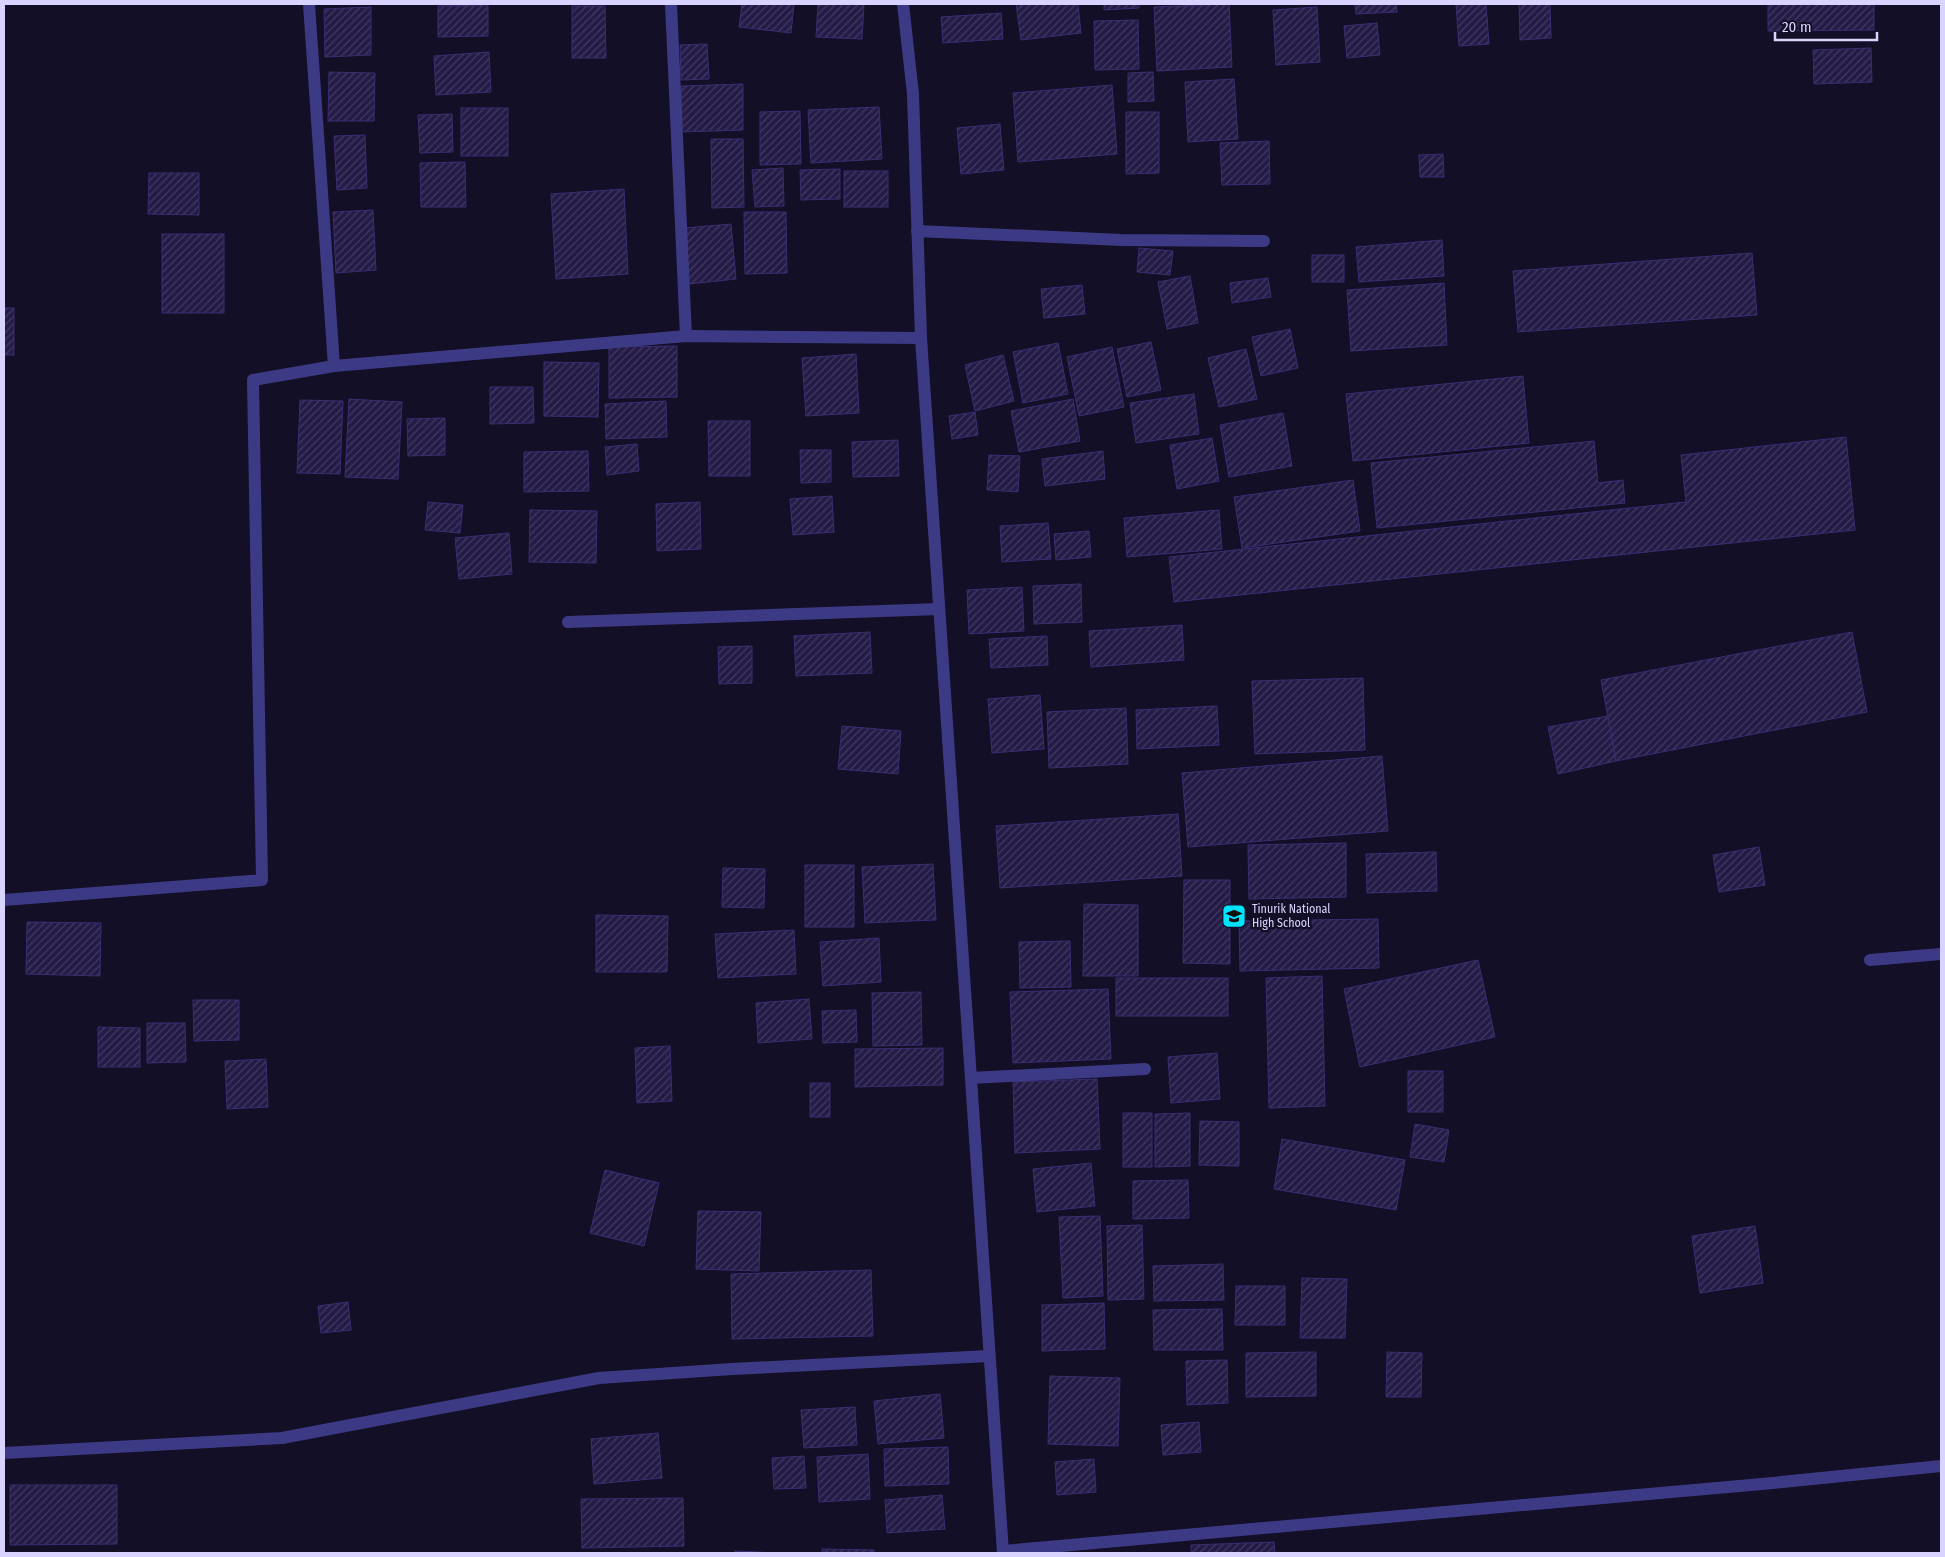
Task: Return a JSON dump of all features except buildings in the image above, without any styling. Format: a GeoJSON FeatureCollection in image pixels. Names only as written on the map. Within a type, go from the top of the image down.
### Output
{"type":"FeatureCollection","features":[{"type":"Feature","properties":{"kind":"street"},"geometry":{"type":"LineString","coordinates":[[309,4],[334,366]]}},
{"type":"Feature","properties":{"kind":"street"},"geometry":{"type":"LineString","coordinates":[[671,4],[686,336]]}},
{"type":"Feature","properties":{"kind":"street"},"geometry":{"type":"LineString","coordinates":[[903,4],[913,94],[921,338],[1003,1552],[1762,1484],[1941,1466]]}},
{"type":"Feature","properties":{"kind":"street"},"geometry":{"type":"LineString","coordinates":[[917,231],[1120,240],[1264,240]]}},
{"type":"Feature","properties":{"kind":"street"},"geometry":{"type":"LineString","coordinates":[[4,900],[262,880],[253,380],[334,366],[686,336],[921,338]]}},
{"type":"Feature","properties":{"kind":"street"},"geometry":{"type":"LineString","coordinates":[[568,622],[940,609]]}},
{"type":"Feature","properties":{"kind":"street"},"geometry":{"type":"LineString","coordinates":[[1870,960],[1941,954]]}},
{"type":"Feature","properties":{"kind":"street"},"geometry":{"type":"LineString","coordinates":[[971,1078],[1145,1069]]}},
{"type":"Feature","properties":{"kind":"street"},"geometry":{"type":"LineString","coordinates":[[4,1452],[282,1438],[599,1378],[989,1356]]}},
{"type":"Feature","properties":{"kind":"place","name":"Tinurik National High School"},"geometry":{"type":"Point","coordinates":[1234,916]}}]}
